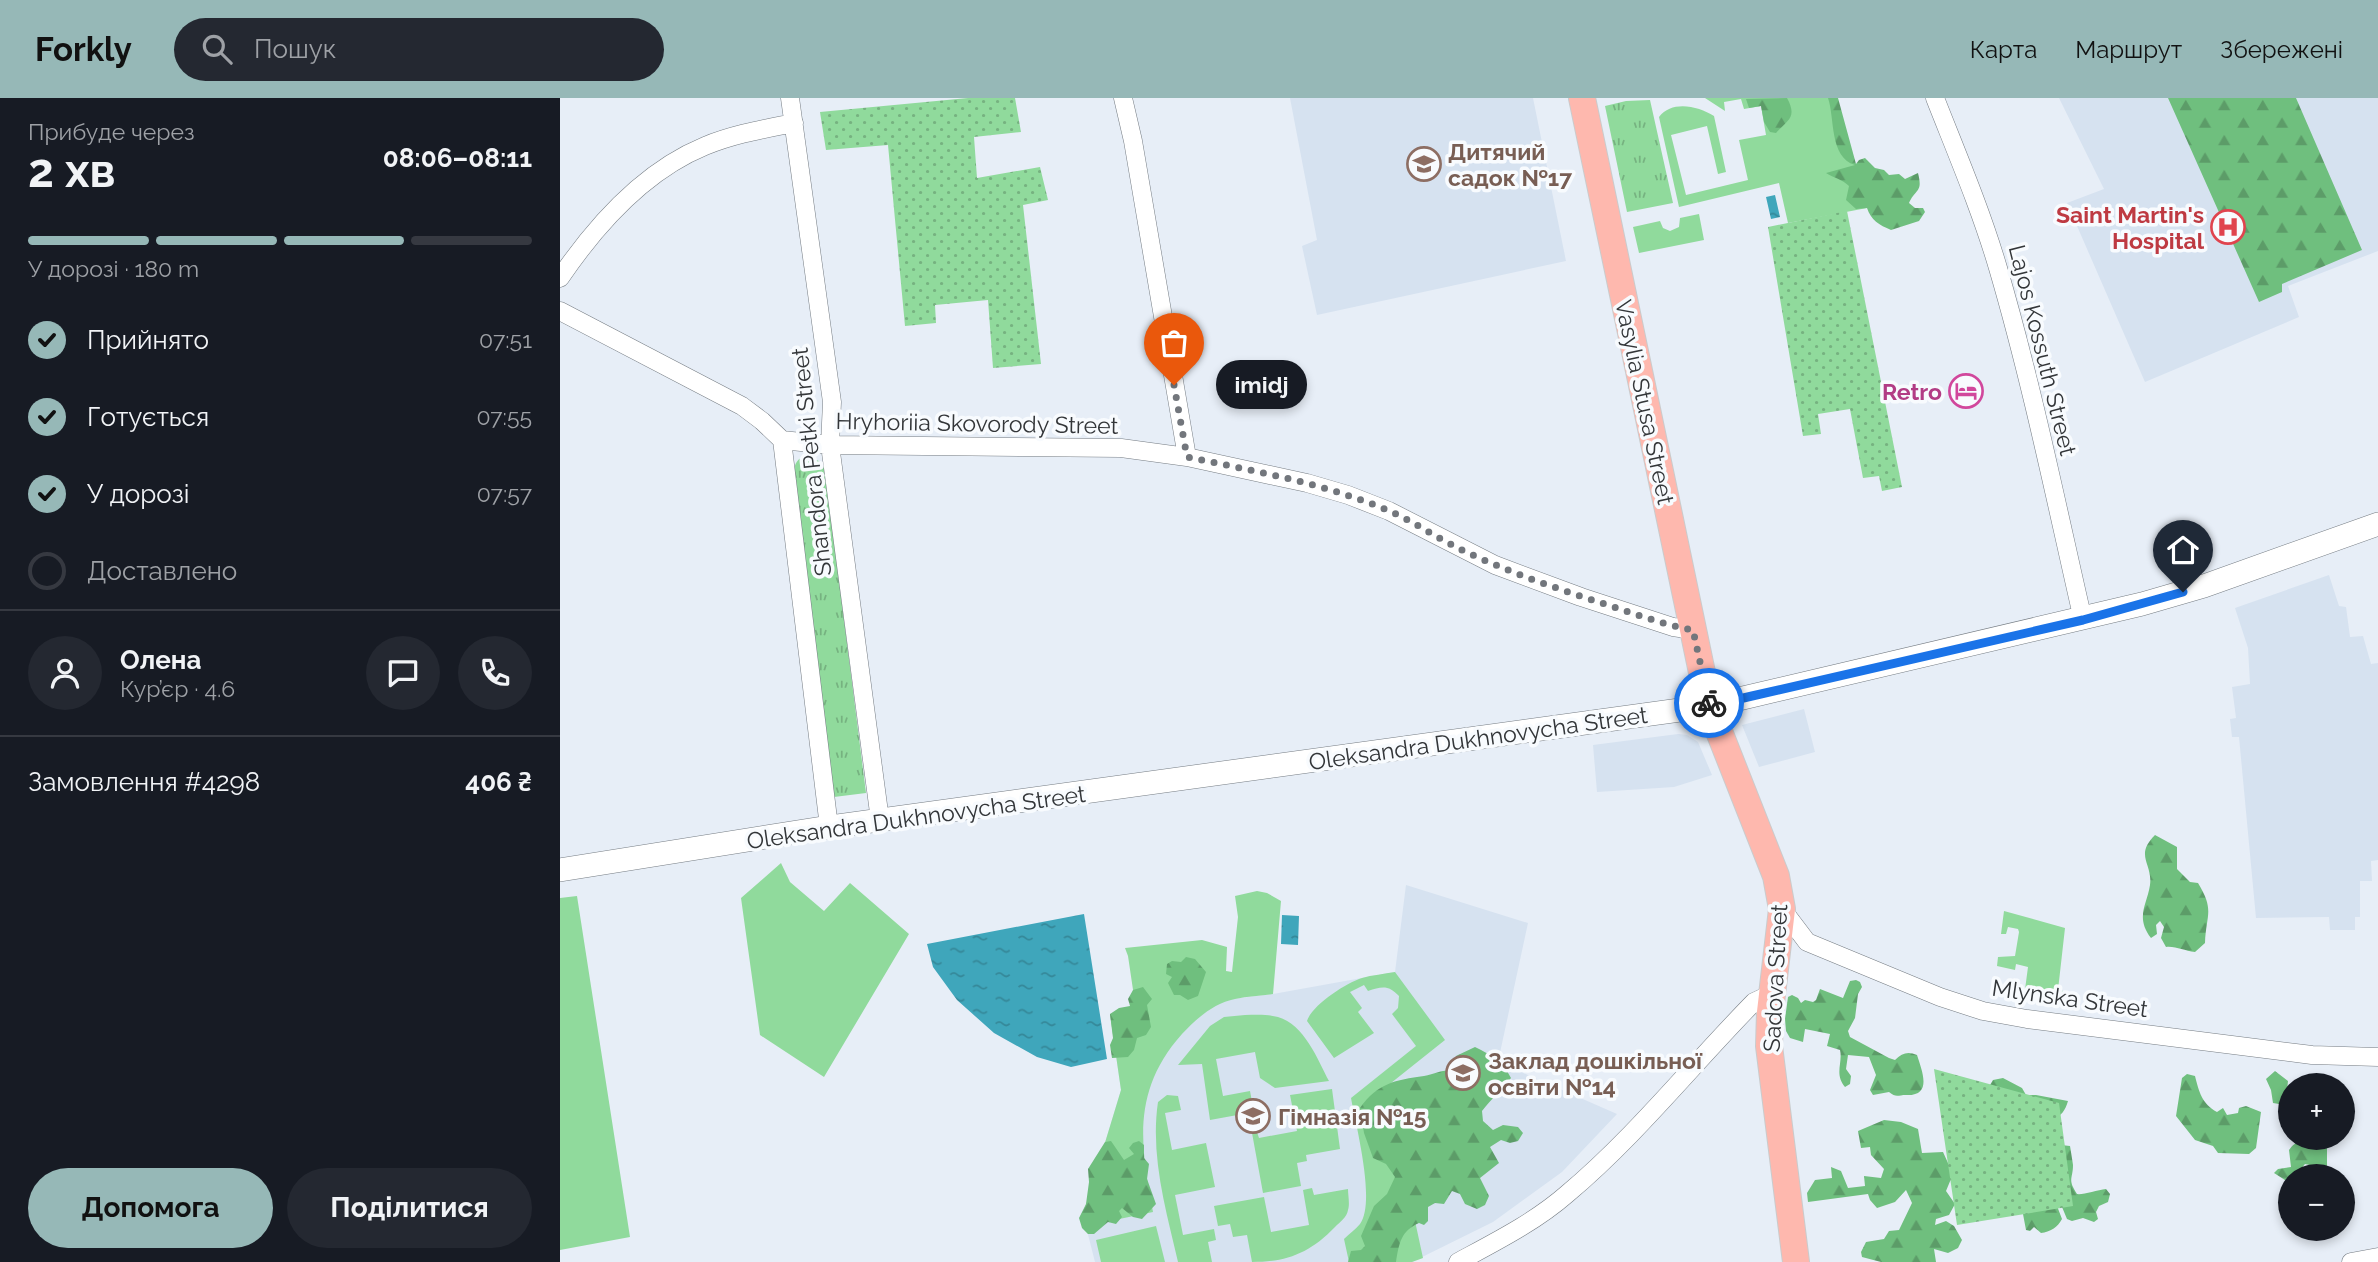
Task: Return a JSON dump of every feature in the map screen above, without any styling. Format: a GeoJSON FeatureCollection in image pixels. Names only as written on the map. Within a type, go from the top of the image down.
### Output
{"type":"FeatureCollection","features":[{"type":"Feature","properties":{"kind":"main road","name":"Vasylia Stusa Street"},"geometry":{"type":"LineString","coordinates":[[1582,98],[1709,706]]}},
{"type":"Feature","properties":{"kind":"main road","name":"Oleksandra Dukhnovycha Street"},"geometry":{"type":"LineString","coordinates":[[560,870],[880,820],[1709,706],[2083,620],[2203,586],[2378,524]]}},
{"type":"Feature","properties":{"kind":"main road","name":"Sadova Street"},"geometry":{"type":"LineString","coordinates":[[1709,706],[1776,876],[1782,909],[1769,1046],[1796,1262]]}},
{"type":"Feature","properties":{"kind":"street","name":"Shandora Petki Street"},"geometry":{"type":"LineString","coordinates":[[790,98],[832,402],[830,445],[880,820]]}},
{"type":"Feature","properties":{"kind":"street"},"geometry":{"type":"LineString","coordinates":[[1123,98],[1133,141],[1187,457]]}},
{"type":"Feature","properties":{"kind":"street","name":"Lajos Kossuth Street"},"geometry":{"type":"LineString","coordinates":[[1935,98],[1982,218],[1998,267],[2026,371],[2083,620]]}},
{"type":"Feature","properties":{"kind":"street"},"geometry":{"type":"LineString","coordinates":[[560,278],[584,243],[609,214],[640,187],[677,161],[704,146],[742,133],[794,123]]}},
{"type":"Feature","properties":{"kind":"street"},"geometry":{"type":"LineString","coordinates":[[560,311],[742,406],[782,440]]}},
{"type":"Feature","properties":{"kind":"street","name":"Shandora Petki Street"},"geometry":{"type":"LineString","coordinates":[[782,440],[829,828]]}},
{"type":"Feature","properties":{"kind":"street","name":"Hryhoriia Skovorody Street"},"geometry":{"type":"LineString","coordinates":[[782,440],[830,445],[1121,448],[1187,457],[1307,483],[1348,495],[1389,511],[1495,565],[1673,627],[1693,630]]}},
{"type":"Feature","properties":{"kind":"street","name":"Mlynska Street"},"geometry":{"type":"LineString","coordinates":[[1782,909],[1807,942],[1940,997],[1983,1011],[2040,1021],[2312,1055],[2378,1056]]}},
{"type":"Feature","properties":{"kind":"street"},"geometry":{"type":"LineString","coordinates":[[1458,1262],[1493,1243],[1565,1196],[1612,1152],[1755,1002],[1773,993]]}},
{"type":"Feature","properties":{"kind":"street"},"geometry":{"type":"LineString","coordinates":[[2351,1262],[2378,1257]]}},
{"type":"Feature","properties":{"kind":"shaded area","name":"Дитячий садок №17"},"geometry":{"type":"Polygon","coordinates":[[[1290,98],[1533,98],[1566,261],[1317,315],[1302,246],[1317,240],[1290,98]]]}},
{"type":"Feature","properties":{"kind":"shaded area","name":"Saint Martin's Hospital"},"geometry":{"type":"Polygon","coordinates":[[[2059,98],[2378,98],[2378,251],[2288,286],[2299,317],[2145,382],[2067,203],[2104,189],[2059,98]]]}},
{"type":"Feature","properties":{"kind":"shaded area"},"geometry":{"type":"Polygon","coordinates":[[[2329,575],[2339,606],[2346,607],[2350,637],[2363,636],[2371,664],[2378,663],[2378,860],[2371,861],[2372,881],[2360,881],[2360,917],[2355,917],[2355,930],[2330,930],[2329,917],[2256,918],[2239,737],[2232,737],[2230,719],[2236,718],[2232,687],[2250,684],[2248,648],[2235,608],[2329,575]]]}},
{"type":"Feature","properties":{"kind":"shaded area"},"geometry":{"type":"Polygon","coordinates":[[[1804,709],[1815,752],[1759,767],[1742,725],[1804,709]]]}},
{"type":"Feature","properties":{"kind":"shaded area"},"geometry":{"type":"Polygon","coordinates":[[[1687,735],[1698,742],[1712,775],[1674,787],[1597,792],[1593,745],[1687,735]]]}},
{"type":"Feature","properties":{"kind":"shaded area","name":"Гімназія №15"},"geometry":{"type":"Polygon","coordinates":[[[1406,885],[1528,923],[1498,1062],[1617,1114],[1562,1172],[1493,1222],[1412,1262],[1095,1262],[1083,1215],[1121,1090],[1110,1014],[1273,994],[1395,972],[1406,885]]]}},
{"type":"Feature","properties":{"kind":"green space"},"geometry":{"type":"Polygon","coordinates":[[[968,98],[1015,98],[1021,132],[974,137],[977,178],[1040,167],[1048,200],[1023,205],[1041,364],[993,368],[988,300],[935,305],[936,323],[905,326],[888,145],[826,150],[820,112],[968,98]]]}},
{"type":"Feature","properties":{"kind":"green space"},"geometry":{"type":"Polygon","coordinates":[[[1705,98],[1837,98],[1867,208],[1788,223],[1779,183],[1679,207],[1659,117],[1664,112],[1685,106],[1714,116],[1726,172],[1718,174],[1707,126],[1671,135],[1686,195],[1748,180],[1739,140],[1766,135],[1761,106],[1744,109],[1741,99],[1724,102],[1725,111],[1705,98]]]}},
{"type":"Feature","properties":{"kind":"green space"},"geometry":{"type":"Polygon","coordinates":[[[1787,98],[1791,110],[1790,118],[1776,133],[1770,132],[1764,122],[1761,106],[1749,108],[1746,99],[1787,98]]]}},
{"type":"Feature","properties":{"kind":"green space"},"geometry":{"type":"Polygon","coordinates":[[[1828,98],[1838,98],[1856,164],[1865,158],[1875,168],[1884,170],[1889,175],[1899,174],[1905,179],[1918,173],[1919,187],[1909,203],[1915,208],[1923,208],[1925,212],[1919,221],[1891,230],[1883,226],[1873,219],[1867,208],[1856,209],[1846,200],[1849,186],[1826,173],[1855,165],[1847,161],[1837,146],[1828,98]]]}},
{"type":"Feature","properties":{"kind":"green space"},"geometry":{"type":"Polygon","coordinates":[[[2168,98],[2296,98],[2362,250],[2282,284],[2282,292],[2259,302],[2168,98]]]}},
{"type":"Feature","properties":{"kind":"green space"},"geometry":{"type":"Polygon","coordinates":[[[1650,100],[1673,203],[1627,212],[1605,106],[1626,101],[1650,100]]]}},
{"type":"Feature","properties":{"kind":"green space"},"geometry":{"type":"Polygon","coordinates":[[[1847,211],[1902,487],[1882,491],[1879,476],[1863,478],[1850,409],[1818,414],[1821,434],[1803,436],[1768,227],[1847,211]]]}},
{"type":"Feature","properties":{"kind":"green space"},"geometry":{"type":"Polygon","coordinates":[[[1699,214],[1704,240],[1639,253],[1633,227],[1660,221],[1663,228],[1670,231],[1679,227],[1680,218],[1699,214]]]}},
{"type":"Feature","properties":{"kind":"green space"},"geometry":{"type":"Polygon","coordinates":[[[807,456],[821,462],[825,469],[866,793],[834,797],[793,473],[797,462],[807,456]]]}},
{"type":"Feature","properties":{"kind":"green space"},"geometry":{"type":"Polygon","coordinates":[[[2155,835],[2177,847],[2177,869],[2190,882],[2198,883],[2206,900],[2208,913],[2205,943],[2195,952],[2166,947],[2161,938],[2164,927],[2160,921],[2156,925],[2157,934],[2151,938],[2146,931],[2143,911],[2150,877],[2145,854],[2155,835]]]}},
{"type":"Feature","properties":{"kind":"green space"},"geometry":{"type":"Polygon","coordinates":[[[781,863],[790,882],[824,911],[850,883],[909,934],[824,1077],[760,1035],[741,898],[781,863]]]}},
{"type":"Feature","properties":{"kind":"green space"},"geometry":{"type":"Polygon","coordinates":[[[1257,891],[1281,901],[1273,994],[1235,999],[1213,1008],[1187,1028],[1166,1055],[1147,1097],[1144,1118],[1145,1163],[1153,1212],[1100,1223],[1083,1215],[1121,1090],[1110,1014],[1136,1010],[1125,948],[1202,940],[1227,947],[1226,971],[1232,972],[1238,917],[1235,896],[1257,891]]]}},
{"type":"Feature","properties":{"kind":"green space"},"geometry":{"type":"Polygon","coordinates":[[[577,896],[630,1237],[560,1250],[560,898],[577,896]]]}},
{"type":"Feature","properties":{"kind":"green space"},"geometry":{"type":"Polygon","coordinates":[[[2004,911],[2065,928],[2058,990],[2063,991],[2062,1002],[2024,997],[2028,967],[2016,964],[2015,970],[1997,966],[1998,957],[2015,956],[2019,932],[2018,929],[2008,927],[2006,934],[2001,934],[2004,911]]]}},
{"type":"Feature","properties":{"kind":"green space"},"geometry":{"type":"Polygon","coordinates":[[[1186,957],[1195,959],[1206,972],[1198,996],[1188,1000],[1174,995],[1168,983],[1172,977],[1166,974],[1167,964],[1172,961],[1181,962],[1186,957]]]}},
{"type":"Feature","properties":{"kind":"green space"},"geometry":{"type":"Polygon","coordinates":[[[1395,972],[1445,1040],[1386,1087],[1423,1258],[1412,1262],[1349,1262],[1344,1239],[1360,1224],[1366,1199],[1366,1182],[1351,1098],[1416,1046],[1392,1014],[1398,1008],[1399,996],[1388,988],[1368,991],[1364,985],[1350,992],[1362,1008],[1358,1012],[1374,1033],[1334,1058],[1307,1021],[1315,1008],[1347,985],[1366,977],[1395,972]]]}},
{"type":"Feature","properties":{"kind":"green space"},"geometry":{"type":"Polygon","coordinates":[[[1856,980],[1862,987],[1858,994],[1855,1018],[1848,1031],[1850,1037],[1895,1060],[1905,1053],[1917,1055],[1924,1081],[1920,1091],[1899,1096],[1889,1092],[1873,1095],[1870,1090],[1876,1075],[1869,1057],[1848,1055],[1846,1069],[1851,1076],[1850,1084],[1845,1087],[1839,1073],[1840,1050],[1827,1046],[1830,1034],[1805,1029],[1803,1042],[1790,1038],[1785,1019],[1788,997],[1792,995],[1801,1003],[1805,1000],[1813,1002],[1820,989],[1843,998],[1850,981],[1856,980]]]}},
{"type":"Feature","properties":{"kind":"green space"},"geometry":{"type":"Polygon","coordinates":[[[1143,987],[1152,999],[1147,1005],[1151,1027],[1146,1035],[1137,1038],[1134,1050],[1128,1057],[1112,1058],[1110,1014],[1119,1008],[1130,1006],[1128,999],[1133,990],[1143,987]]]}},
{"type":"Feature","properties":{"kind":"green space"},"geometry":{"type":"Polygon","coordinates":[[[1274,1016],[1295,1027],[1315,1053],[1329,1081],[1275,1088],[1260,1078],[1255,1052],[1216,1059],[1223,1096],[1250,1091],[1254,1112],[1210,1120],[1202,1064],[1178,1065],[1210,1026],[1224,1017],[1274,1016]]]}},
{"type":"Feature","properties":{"kind":"green space"},"geometry":{"type":"Polygon","coordinates":[[[1475,1047],[1496,1060],[1511,1078],[1482,1111],[1483,1121],[1493,1130],[1503,1125],[1518,1127],[1523,1133],[1518,1141],[1510,1143],[1501,1140],[1490,1147],[1499,1163],[1480,1178],[1489,1196],[1485,1205],[1477,1209],[1465,1204],[1460,1194],[1452,1191],[1444,1204],[1435,1203],[1428,1207],[1428,1221],[1424,1225],[1419,1223],[1408,1230],[1400,1243],[1396,1262],[1348,1262],[1351,1251],[1361,1250],[1365,1246],[1361,1236],[1374,1206],[1387,1194],[1395,1177],[1386,1164],[1373,1158],[1364,1133],[1360,1108],[1374,1093],[1388,1084],[1452,1070],[1456,1056],[1475,1047]]]}},
{"type":"Feature","properties":{"kind":"green space"},"geometry":{"type":"Polygon","coordinates":[[[1934,1069],[2059,1103],[2073,1206],[1957,1225],[1934,1069]]]}},
{"type":"Feature","properties":{"kind":"green space"},"geometry":{"type":"Polygon","coordinates":[[[2275,1071],[2278,1073],[2278,1104],[2273,1103],[2266,1079],[2275,1071]]]}},
{"type":"Feature","properties":{"kind":"green space"},"geometry":{"type":"Polygon","coordinates":[[[2187,1074],[2195,1076],[2205,1101],[2217,1112],[2223,1108],[2227,1115],[2238,1113],[2239,1108],[2246,1106],[2261,1112],[2256,1148],[2249,1154],[2218,1153],[2213,1146],[2195,1140],[2176,1116],[2182,1078],[2187,1074]]]}},
{"type":"Feature","properties":{"kind":"green space"},"geometry":{"type":"Polygon","coordinates":[[[2003,1078],[2022,1088],[2026,1095],[2068,1101],[2066,1107],[2052,1120],[1990,1085],[1993,1080],[2003,1078]]]}},
{"type":"Feature","properties":{"kind":"green space"},"geometry":{"type":"Polygon","coordinates":[[[1332,1089],[1340,1149],[1306,1155],[1307,1161],[1297,1163],[1301,1186],[1263,1193],[1252,1133],[1257,1132],[1259,1138],[1297,1131],[1290,1095],[1332,1089]]]}},
{"type":"Feature","properties":{"kind":"green space"},"geometry":{"type":"Polygon","coordinates":[[[1167,1095],[1178,1096],[1181,1110],[1165,1113],[1172,1150],[1206,1143],[1215,1187],[1175,1195],[1183,1235],[1214,1229],[1216,1240],[1208,1242],[1212,1262],[1178,1262],[1160,1183],[1156,1142],[1158,1102],[1167,1095]]]}},
{"type":"Feature","properties":{"kind":"green space"},"geometry":{"type":"Polygon","coordinates":[[[1884,1120],[1901,1122],[1918,1129],[1922,1153],[1943,1152],[1953,1174],[1946,1191],[1955,1204],[1949,1215],[1936,1219],[1935,1225],[1946,1221],[1954,1226],[1962,1240],[1958,1248],[1948,1253],[1934,1249],[1936,1262],[1881,1262],[1862,1257],[1861,1252],[1866,1242],[1884,1239],[1889,1231],[1899,1230],[1912,1203],[1906,1190],[1895,1202],[1877,1208],[1868,1194],[1808,1202],[1807,1193],[1815,1180],[1832,1178],[1831,1167],[1841,1171],[1848,1188],[1865,1186],[1864,1176],[1881,1178],[1884,1169],[1871,1155],[1870,1147],[1861,1148],[1858,1131],[1884,1120]]]}},
{"type":"Feature","properties":{"kind":"green space"},"geometry":{"type":"Polygon","coordinates":[[[1111,1141],[1124,1160],[1134,1154],[1129,1148],[1133,1143],[1139,1141],[1144,1145],[1144,1158],[1149,1164],[1147,1179],[1156,1204],[1142,1219],[1133,1217],[1122,1208],[1119,1211],[1122,1217],[1116,1224],[1108,1222],[1094,1234],[1088,1234],[1082,1228],[1079,1218],[1086,1204],[1088,1169],[1105,1142],[1111,1141]]]}},
{"type":"Feature","properties":{"kind":"green space"},"geometry":{"type":"Polygon","coordinates":[[[2052,1144],[2070,1146],[2073,1165],[2071,1182],[2077,1194],[2106,1189],[2110,1194],[2108,1202],[2099,1206],[2096,1212],[2098,1219],[2094,1222],[2083,1218],[2072,1221],[2067,1219],[2062,1207],[2052,1144]]]}},
{"type":"Feature","properties":{"kind":"green space"},"geometry":{"type":"Polygon","coordinates":[[[2289,1150],[2327,1150],[2327,1164],[2291,1164],[2289,1150]]]}},
{"type":"Feature","properties":{"kind":"green space"},"geometry":{"type":"Polygon","coordinates":[[[1312,1188],[1314,1195],[1348,1189],[1349,1208],[1345,1217],[1326,1236],[1307,1250],[1287,1258],[1252,1262],[1247,1235],[1233,1237],[1230,1224],[1218,1226],[1214,1206],[1264,1197],[1271,1232],[1309,1225],[1303,1190],[1312,1188]]]}},
{"type":"Feature","properties":{"kind":"green space"},"geometry":{"type":"Polygon","coordinates":[[[2057,1206],[2062,1219],[2056,1227],[2041,1233],[2034,1227],[2030,1231],[2026,1230],[2023,1214],[2029,1208],[2057,1206]]]}},
{"type":"Feature","properties":{"kind":"green space"},"geometry":{"type":"Polygon","coordinates":[[[1156,1226],[1165,1262],[1101,1262],[1096,1240],[1156,1226]]]}},
{"type":"Feature","properties":{"kind":"water"},"geometry":{"type":"Polygon","coordinates":[[[1775,195],[1780,217],[1771,219],[1766,197],[1775,195]]]}},
{"type":"Feature","properties":{"kind":"water"},"geometry":{"type":"Polygon","coordinates":[[[1084,914],[1107,1059],[1071,1067],[1037,1057],[994,1033],[957,1000],[933,967],[927,944],[1084,914]]]}},
{"type":"Feature","properties":{"kind":"water"},"geometry":{"type":"Polygon","coordinates":[[[1282,915],[1299,916],[1298,945],[1281,944],[1282,915]]]}},
{"type":"Feature","properties":{"kind":"way so far"},"geometry":{"type":"LineString","coordinates":[[1174,385],[1187,457],[1307,483],[1348,495],[1389,511],[1495,565],[1581,597],[1673,627],[1693,630],[1709,703]]}},
{"type":"Feature","properties":{"kind":"place","name":"Дитячий садок №17"},"geometry":{"type":"Point","coordinates":[1424,164]}},
{"type":"Feature","properties":{"kind":"place","name":"Saint Martin's Hospital"},"geometry":{"type":"Point","coordinates":[2228,227]}},
{"type":"Feature","properties":{"kind":"place","name":"imidj"},"geometry":{"type":"Point","coordinates":[1174,385]}},
{"type":"Feature","properties":{"kind":"place","name":"Retro"},"geometry":{"type":"Point","coordinates":[1966,391]}},
{"type":"Feature","properties":{"kind":"place","name":"Заклад дошкільної освіти №14"},"geometry":{"type":"Point","coordinates":[1463,1073]}},
{"type":"Feature","properties":{"kind":"place","name":"Гімназія №15"},"geometry":{"type":"Point","coordinates":[1253,1116]}},
{"type":"Feature","properties":{"kind":"route"},"geometry":{"type":"LineString","coordinates":[[1709,703],[1709,706],[2083,620],[2183,592]]}}]}
